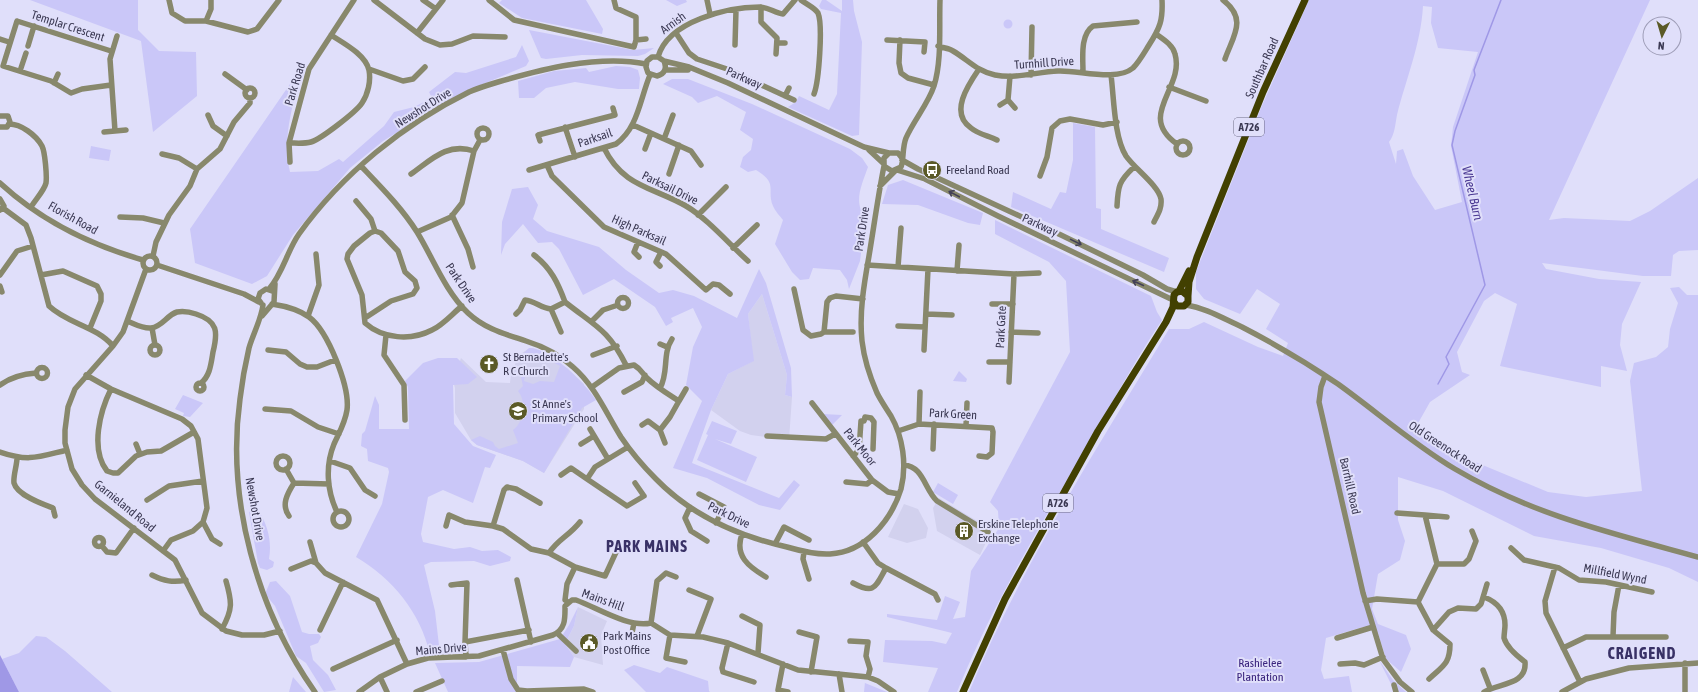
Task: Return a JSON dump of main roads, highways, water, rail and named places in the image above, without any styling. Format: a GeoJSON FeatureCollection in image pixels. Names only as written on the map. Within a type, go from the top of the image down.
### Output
{"type":"FeatureCollection","features":[{"type":"Feature","properties":{"kind":"main road","name":"Southbar Road"},"geometry":{"type":"LineString","coordinates":[[1189,297],[1189,282],[1197,256],[1263,92],[1305,0]]}},
{"type":"Feature","properties":{"kind":"main road","name":"Southbar Road"},"geometry":{"type":"LineString","coordinates":[[1178,292],[1197,256]]}},
{"type":"Feature","properties":{"kind":"main road"},"geometry":{"type":"LineString","coordinates":[[1178,292],[1185,292],[1189,297],[1185,306],[1177,306],[1174,301],[1174,295],[1178,292]]}},
{"type":"Feature","properties":{"kind":"main road","name":"A726"},"geometry":{"type":"LineString","coordinates":[[963,692],[1005,599],[1098,431],[1166,322],[1174,301]]}},
{"type":"Feature","properties":{"kind":"main road","name":"A726"},"geometry":{"type":"LineString","coordinates":[[1166,322],[1185,306]]}},
{"type":"Feature","properties":{"kind":"waterway","name":"Wheel Burn"},"geometry":{"type":"LineString","coordinates":[[1438,384],[1449,364],[1446,357],[1485,285],[1452,145],[1455,131],[1475,75],[1474,70],[1501,0]]}},
{"type":"Feature","properties":{"kind":"place","name":"Freeland Road"},"geometry":{"type":"Point","coordinates":[932,170]}},
{"type":"Feature","properties":{"kind":"place","name":"St Bernadette's R C Church"},"geometry":{"type":"Point","coordinates":[489,364]}},
{"type":"Feature","properties":{"kind":"place","name":"St Anne's Primary School"},"geometry":{"type":"Point","coordinates":[518,411]}},
{"type":"Feature","properties":{"kind":"place","name":"Erskine Telephone Exchange"},"geometry":{"type":"Point","coordinates":[964,531]}},
{"type":"Feature","properties":{"kind":"place","name":"Park Mains Post Office"},"geometry":{"type":"Point","coordinates":[589,643]}},
{"type":"Feature","properties":{"kind":"district","name":"PARK MAINS"},"geometry":{"type":"Point","coordinates":[647,546]}},
{"type":"Feature","properties":{"kind":"district","name":"CRAIGEND"},"geometry":{"type":"Point","coordinates":[1642,653]}},
{"type":"Feature","properties":{"kind":"park label","name":"Rashielee Plantation"},"geometry":{"type":"Point","coordinates":[1260,670]}}]}
